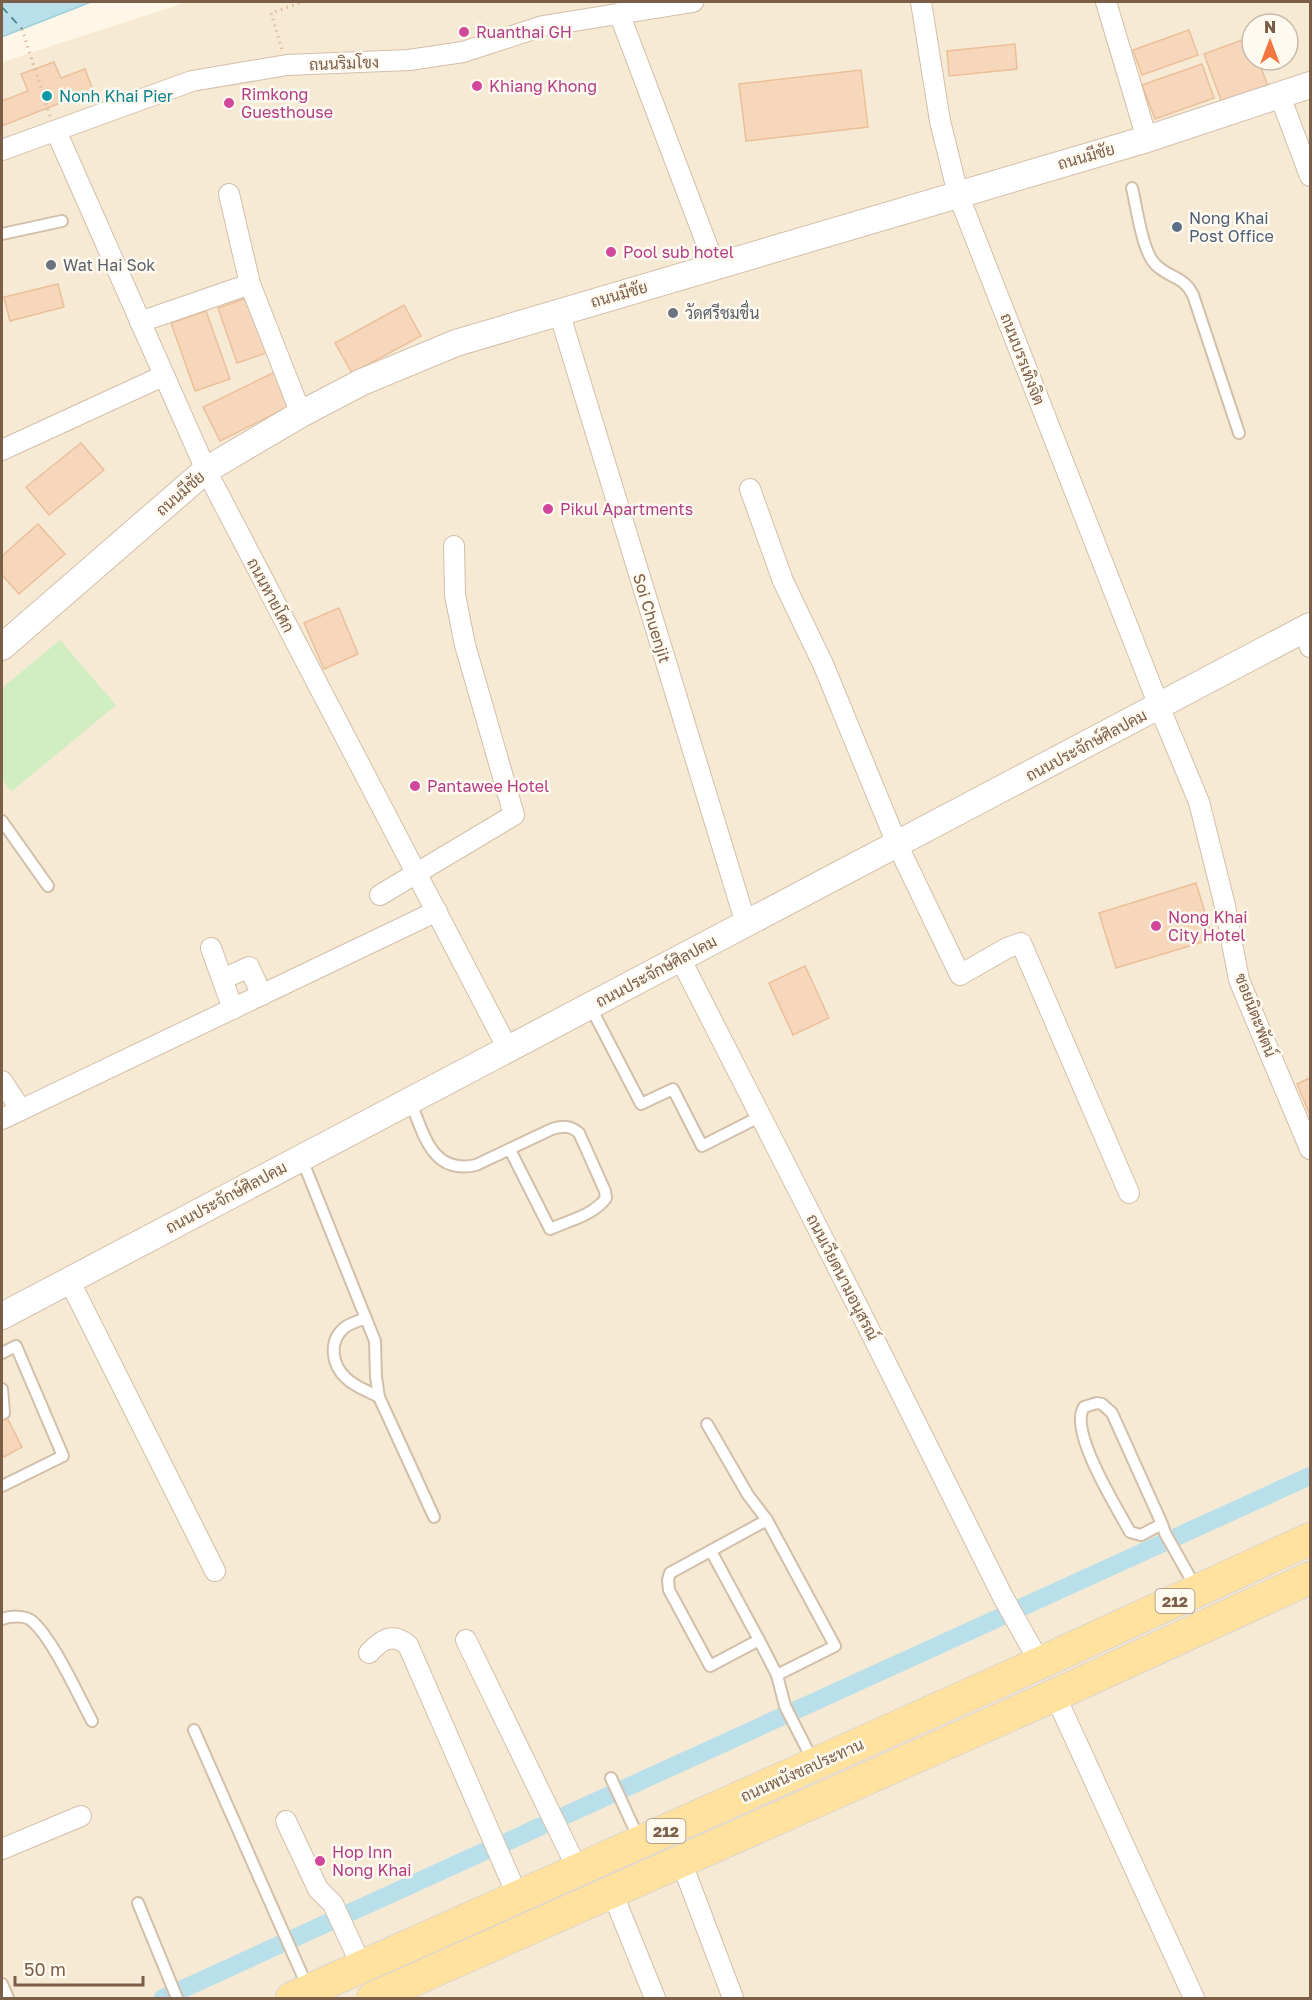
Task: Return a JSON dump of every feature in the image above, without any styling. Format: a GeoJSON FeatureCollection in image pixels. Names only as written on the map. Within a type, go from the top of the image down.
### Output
{"type":"FeatureCollection","features":[{"type":"Feature","properties":{"kind":"main road","name":"ถนนพนังชลประทาน"},"geometry":{"type":"LineString","coordinates":[[302,1990],[357,1956],[518,1897],[1311,1539]]}},
{"type":"Feature","properties":{"kind":"main road","name":"ถนนพนังชลประทาน"},"geometry":{"type":"LineString","coordinates":[[373,1998],[405,1992],[612,1892],[1055,1695],[1311,1578]]}},
{"type":"Feature","properties":{"kind":"main road"},"geometry":{"type":"LineString","coordinates":[[1040,1663],[1055,1695]]}},
{"type":"Feature","properties":{"kind":"street","name":"ถนนริมโขง"},"geometry":{"type":"LineString","coordinates":[[2,150],[192,81],[287,65],[409,60],[463,52],[543,26],[619,7],[693,2]]}},
{"type":"Feature","properties":{"kind":"street","name":"ถนนบรรเทิงจิต"},"geometry":{"type":"LineString","coordinates":[[921,2],[939,121],[958,194],[1159,706]]}},
{"type":"Feature","properties":{"kind":"street"},"geometry":{"type":"LineString","coordinates":[[1106,2],[1146,139]]}},
{"type":"Feature","properties":{"kind":"street"},"geometry":{"type":"LineString","coordinates":[[619,7],[715,266]]}},
{"type":"Feature","properties":{"kind":"street","name":"ถนนมีชัย"},"geometry":{"type":"LineString","coordinates":[[2,647],[206,470],[301,414],[362,382],[456,343],[1146,139],[1311,85]]}},
{"type":"Feature","properties":{"kind":"street"},"geometry":{"type":"LineString","coordinates":[[1280,96],[1311,176]]}},
{"type":"Feature","properties":{"kind":"street","name":"ถนนหายโศก"},"geometry":{"type":"LineString","coordinates":[[56,132],[206,470],[508,1049]]}},
{"type":"Feature","properties":{"kind":"street"},"geometry":{"type":"LineString","coordinates":[[229,194],[250,284],[301,414]]}},
{"type":"Feature","properties":{"kind":"street"},"geometry":{"type":"LineString","coordinates":[[140,322],[250,284]]}},
{"type":"Feature","properties":{"kind":"street","name":"Soi Chuenjit"},"geometry":{"type":"LineString","coordinates":[[559,312],[746,924]]}},
{"type":"Feature","properties":{"kind":"street"},"geometry":{"type":"LineString","coordinates":[[2,450],[164,376]]}},
{"type":"Feature","properties":{"kind":"street"},"geometry":{"type":"LineString","coordinates":[[750,489],[783,581],[823,664],[897,844],[960,975],[1020,943],[1129,1193]]}},
{"type":"Feature","properties":{"kind":"street"},"geometry":{"type":"LineString","coordinates":[[380,895],[514,815],[465,645],[455,595],[454,546]]}},
{"type":"Feature","properties":{"kind":"street","name":"ถนนประจักษ์ศิลปคม"},"geometry":{"type":"LineString","coordinates":[[2,1316],[1159,706],[1308,634]]}},
{"type":"Feature","properties":{"kind":"street","name":"ซอยนิตะพัตน์"},"geometry":{"type":"LineString","coordinates":[[1159,706],[1199,802],[1225,906],[1239,980],[1311,1149]]}},
{"type":"Feature","properties":{"kind":"street"},"geometry":{"type":"LineString","coordinates":[[2,1119],[437,911]]}},
{"type":"Feature","properties":{"kind":"street"},"geometry":{"type":"LineString","coordinates":[[211,948],[233,1009]]}},
{"type":"Feature","properties":{"kind":"street","name":"ถนนเวียดนามอนุสรณ์"},"geometry":{"type":"LineString","coordinates":[[680,958],[1003,1597],[1040,1663]]}},
{"type":"Feature","properties":{"kind":"street"},"geometry":{"type":"LineString","coordinates":[[223,979],[246,959],[262,994]]}},
{"type":"Feature","properties":{"kind":"street"},"geometry":{"type":"LineString","coordinates":[[2,1082],[21,1110]]}},
{"type":"Feature","properties":{"kind":"street"},"geometry":{"type":"LineString","coordinates":[[69,1280],[215,1571]]}},
{"type":"Feature","properties":{"kind":"street"},"geometry":{"type":"LineString","coordinates":[[369,1653],[378,1643],[387,1638],[402,1640],[408,1645],[518,1897]]}},
{"type":"Feature","properties":{"kind":"street"},"geometry":{"type":"LineString","coordinates":[[466,1640],[578,1870]]}},
{"type":"Feature","properties":{"kind":"street"},"geometry":{"type":"LineString","coordinates":[[1055,1695],[1194,1998]]}},
{"type":"Feature","properties":{"kind":"street"},"geometry":{"type":"LineString","coordinates":[[2,1848],[81,1815]]}},
{"type":"Feature","properties":{"kind":"street"},"geometry":{"type":"LineString","coordinates":[[286,1821],[318,1888],[333,1904],[357,1956]]}},
{"type":"Feature","properties":{"kind":"street"},"geometry":{"type":"LineString","coordinates":[[681,1861],[733,1998]]}},
{"type":"Feature","properties":{"kind":"street"},"geometry":{"type":"LineString","coordinates":[[612,1892],[655,1998]]}},
{"type":"Feature","properties":{"kind":"lane"},"geometry":{"type":"LineString","coordinates":[[1132,188],[1152,260],[1164,271],[1188,286],[1193,295],[1239,433]]}},
{"type":"Feature","properties":{"kind":"lane"},"geometry":{"type":"LineString","coordinates":[[2,234],[62,221]]}},
{"type":"Feature","properties":{"kind":"lane"},"geometry":{"type":"LineString","coordinates":[[2,821],[48,886]]}},
{"type":"Feature","properties":{"kind":"lane"},"geometry":{"type":"LineString","coordinates":[[590,1006],[641,1104],[673,1089],[702,1146],[761,1116]]}},
{"type":"Feature","properties":{"kind":"lane"},"geometry":{"type":"LineString","coordinates":[[410,1100],[432,1150],[443,1162],[453,1167],[464,1168],[476,1165],[552,1129],[564,1126],[573,1128],[579,1133],[606,1198],[593,1210],[550,1229],[510,1150]]}},
{"type":"Feature","properties":{"kind":"lane"},"geometry":{"type":"LineString","coordinates":[[301,1157],[375,1341],[379,1397],[434,1517]]}},
{"type":"Feature","properties":{"kind":"lane"},"geometry":{"type":"LineString","coordinates":[[366,1318],[345,1328],[335,1343],[333,1353],[335,1363],[348,1380],[379,1397]]}},
{"type":"Feature","properties":{"kind":"lane"},"geometry":{"type":"LineString","coordinates":[[2,1353],[16,1346],[63,1456],[2,1486]]}},
{"type":"Feature","properties":{"kind":"lane"},"geometry":{"type":"LineString","coordinates":[[2,1389],[4,1413],[2,1414]]}},
{"type":"Feature","properties":{"kind":"lane"},"geometry":{"type":"LineString","coordinates":[[1164,1528],[1141,1535],[1130,1532],[1086,1447],[1080,1425],[1080,1416],[1084,1407],[1097,1403],[1102,1404],[1112,1413],[1164,1528],[1197,1591]]}},
{"type":"Feature","properties":{"kind":"lane"},"geometry":{"type":"LineString","coordinates":[[707,1424],[748,1496],[767,1520],[835,1646],[777,1675]]}},
{"type":"Feature","properties":{"kind":"lane"},"geometry":{"type":"LineString","coordinates":[[759,1640],[710,1666],[669,1590],[668,1580],[670,1573],[767,1520]]}},
{"type":"Feature","properties":{"kind":"lane"},"geometry":{"type":"LineString","coordinates":[[711,1551],[777,1675],[785,1706],[814,1764]]}},
{"type":"Feature","properties":{"kind":"lane"},"geometry":{"type":"LineString","coordinates":[[2,1619],[10,1616],[31,1620],[48,1641],[92,1721]]}},
{"type":"Feature","properties":{"kind":"lane"},"geometry":{"type":"LineString","coordinates":[[194,1730],[280,1928],[302,1990]]}},
{"type":"Feature","properties":{"kind":"lane"},"geometry":{"type":"LineString","coordinates":[[612,1783],[640,1842]]}},
{"type":"Feature","properties":{"kind":"lane"},"geometry":{"type":"LineString","coordinates":[[138,1903],[177,1998]]}},
{"type":"Feature","properties":{"kind":"lane"},"geometry":{"type":"LineString","coordinates":[[2,1984],[8,1998]]}},
{"type":"Feature","properties":{"kind":"path"},"geometry":{"type":"LineString","coordinates":[[287,65],[271,14],[302,2]]}},
{"type":"Feature","properties":{"kind":"path"},"geometry":{"type":"LineString","coordinates":[[22,29],[56,132]]}},
{"type":"Feature","properties":{"kind":"shaded area"},"geometry":{"type":"Polygon","coordinates":[[[187,2],[1310,2],[1310,1998],[2,1998],[2,62],[187,2]]]}},
{"type":"Feature","properties":{"kind":"green space"},"geometry":{"type":"Polygon","coordinates":[[[60,640],[116,705],[11,792],[2,780],[2,688],[60,640]]]}},
{"type":"Feature","properties":{"kind":"water"},"geometry":{"type":"Polygon","coordinates":[[[2,2],[91,2],[2,37],[2,2]]]}},
{"type":"Feature","properties":{"kind":"building"},"geometry":{"type":"Polygon","coordinates":[[[1189,30],[1198,55],[1142,75],[1133,50],[1189,30]]]}},
{"type":"Feature","properties":{"kind":"building"},"geometry":{"type":"Polygon","coordinates":[[[1240,41],[1240,72],[1263,72],[1268,86],[1222,103],[1204,54],[1240,41]]]}},
{"type":"Feature","properties":{"kind":"building"},"geometry":{"type":"Polygon","coordinates":[[[1015,44],[1017,69],[949,76],[947,51],[1015,44]]]}},
{"type":"Feature","properties":{"kind":"building","name":"Nonh Khai Pier"},"geometry":{"type":"Polygon","coordinates":[[[54,62],[61,78],[85,69],[93,90],[2,126],[2,101],[28,91],[21,74],[54,62]]]}},
{"type":"Feature","properties":{"kind":"building"},"geometry":{"type":"Polygon","coordinates":[[[1202,64],[1214,98],[1155,119],[1142,85],[1202,64]]]}},
{"type":"Feature","properties":{"kind":"building"},"geometry":{"type":"Polygon","coordinates":[[[861,70],[868,127],[746,141],[739,84],[861,70]]]}},
{"type":"Feature","properties":{"kind":"building"},"geometry":{"type":"Polygon","coordinates":[[[58,284],[64,307],[10,321],[4,297],[58,284]]]}},
{"type":"Feature","properties":{"kind":"building"},"geometry":{"type":"Polygon","coordinates":[[[252,296],[272,351],[237,363],[218,308],[252,296]]]}},
{"type":"Feature","properties":{"kind":"building"},"geometry":{"type":"Polygon","coordinates":[[[404,305],[421,336],[352,373],[335,343],[404,305]]]}},
{"type":"Feature","properties":{"kind":"building"},"geometry":{"type":"Polygon","coordinates":[[[206,311],[230,379],[195,391],[171,323],[206,311]]]}},
{"type":"Feature","properties":{"kind":"building"},"geometry":{"type":"Polygon","coordinates":[[[277,371],[294,404],[220,441],[203,407],[277,371]]]}},
{"type":"Feature","properties":{"kind":"building"},"geometry":{"type":"Polygon","coordinates":[[[81,443],[104,470],[49,515],[26,487],[81,443]]]}},
{"type":"Feature","properties":{"kind":"building"},"geometry":{"type":"Polygon","coordinates":[[[38,524],[65,554],[19,594],[2,575],[2,556],[38,524]]]}},
{"type":"Feature","properties":{"kind":"building"},"geometry":{"type":"Polygon","coordinates":[[[339,608],[358,654],[324,669],[304,623],[339,608]]]}},
{"type":"Feature","properties":{"kind":"building","name":"Nong Khai City Hotel"},"geometry":{"type":"Polygon","coordinates":[[[1196,883],[1213,939],[1116,968],[1099,913],[1196,883]]]}},
{"type":"Feature","properties":{"kind":"building"},"geometry":{"type":"Polygon","coordinates":[[[805,966],[829,1018],[793,1035],[769,983],[805,966]]]}},
{"type":"Feature","properties":{"kind":"building"},"geometry":{"type":"Polygon","coordinates":[[[1310,1078],[1310,1115],[1297,1084],[1310,1078]]]}},
{"type":"Feature","properties":{"kind":"building"},"geometry":{"type":"Polygon","coordinates":[[[2,1408],[22,1447],[4,1457],[2,1453],[2,1408]]]}},
{"type":"Feature","properties":{"kind":"waterway"},"geometry":{"type":"LineString","coordinates":[[566,1815],[1310,1476]]}},
{"type":"Feature","properties":{"kind":"waterway"},"geometry":{"type":"LineString","coordinates":[[509,1841],[541,1826]]}},
{"type":"Feature","properties":{"kind":"waterway"},"geometry":{"type":"LineString","coordinates":[[163,1998],[483,1852]]}},
{"type":"Feature","properties":{"kind":"ferry route"},"geometry":{"type":"LineString","coordinates":[[2,7],[22,29]]}},
{"type":"Feature","properties":{"kind":"place","name":"Ruanthai GH"},"geometry":{"type":"Point","coordinates":[464,32]}},
{"type":"Feature","properties":{"kind":"place","name":"Khiang Khong"},"geometry":{"type":"Point","coordinates":[477,86]}},
{"type":"Feature","properties":{"kind":"place","name":"Nonh Khai Pier"},"geometry":{"type":"Point","coordinates":[47,96]}},
{"type":"Feature","properties":{"kind":"place","name":"Rimkong Guesthouse"},"geometry":{"type":"Point","coordinates":[229,103]}},
{"type":"Feature","properties":{"kind":"place","name":"Nong Khai Post Office"},"geometry":{"type":"Point","coordinates":[1177,227]}},
{"type":"Feature","properties":{"kind":"place","name":"Pool sub hotel"},"geometry":{"type":"Point","coordinates":[611,252]}},
{"type":"Feature","properties":{"kind":"place","name":"Wat Hai Sok"},"geometry":{"type":"Point","coordinates":[51,265]}},
{"type":"Feature","properties":{"kind":"place","name":"วัดศรีชมชื่น"},"geometry":{"type":"Point","coordinates":[673,313]}},
{"type":"Feature","properties":{"kind":"place","name":"Pikul Apartments"},"geometry":{"type":"Point","coordinates":[548,509]}},
{"type":"Feature","properties":{"kind":"place","name":"Pantawee Hotel"},"geometry":{"type":"Point","coordinates":[415,786]}},
{"type":"Feature","properties":{"kind":"place","name":"Nong Khai City Hotel"},"geometry":{"type":"Point","coordinates":[1156,926]}},
{"type":"Feature","properties":{"kind":"place","name":"Hop Inn Nong Khai"},"geometry":{"type":"Point","coordinates":[320,1861]}}]}
